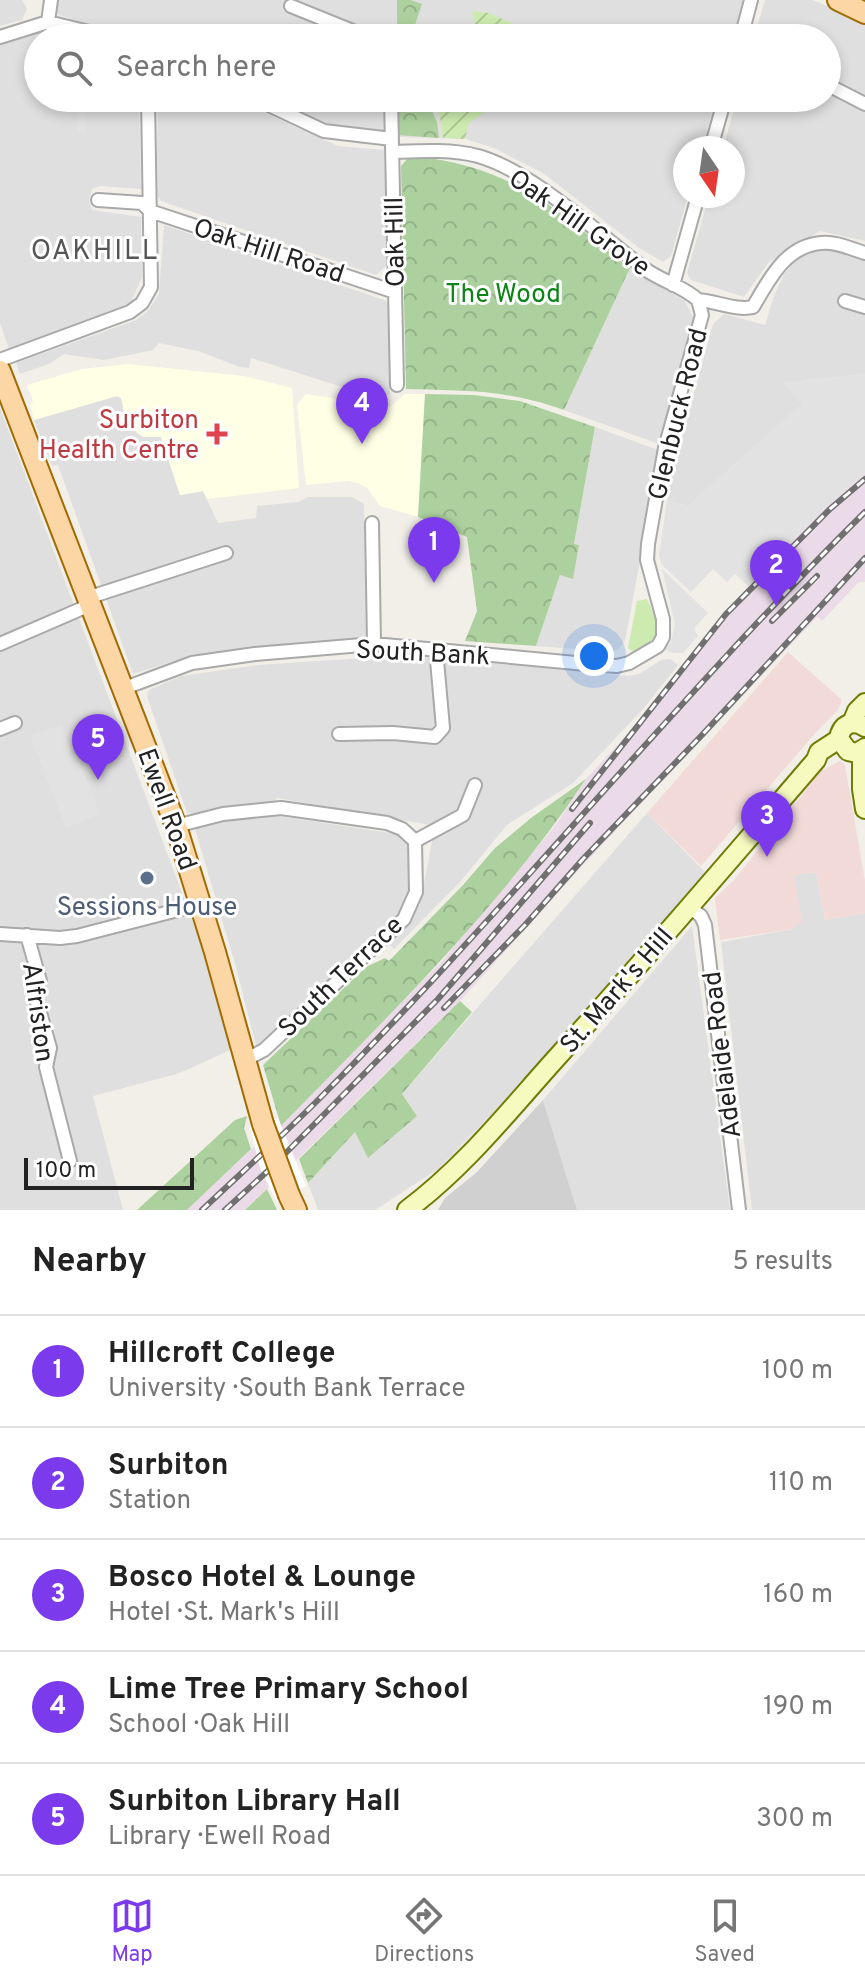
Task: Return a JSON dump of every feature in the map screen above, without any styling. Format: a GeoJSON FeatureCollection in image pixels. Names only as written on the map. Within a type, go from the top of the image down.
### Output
{"type":"FeatureCollection","features":[{"type":"Feature","properties":{"kind":"main road"},"geometry":{"type":"LineString","coordinates":[[838,0],[865,13]]}},
{"type":"Feature","properties":{"kind":"main road","name":"Ewell Road"},"geometry":{"type":"LineString","coordinates":[[0,371],[176,826],[247,1059],[263,1124],[292,1202]]}},
{"type":"Feature","properties":{"kind":"main road","name":"St. Mark's Hill"},"geometry":{"type":"LineString","coordinates":[[407,1210],[458,1168],[689,907],[816,760],[819,752],[852,748],[843,728],[858,725],[857,711],[865,703]]}},
{"type":"Feature","properties":{"kind":"main road"},"geometry":{"type":"LineString","coordinates":[[852,748],[865,809]]}},
{"type":"Feature","properties":{"kind":"street"},"geometry":{"type":"LineString","coordinates":[[48,22],[51,0]]}},
{"type":"Feature","properties":{"kind":"street"},"geometry":{"type":"LineString","coordinates":[[745,24],[751,0]]}},
{"type":"Feature","properties":{"kind":"street"},"geometry":{"type":"LineString","coordinates":[[291,6],[335,24]]}},
{"type":"Feature","properties":{"kind":"street"},"geometry":{"type":"LineString","coordinates":[[42,24],[56,24]]}},
{"type":"Feature","properties":{"kind":"street"},"geometry":{"type":"LineString","coordinates":[[0,37],[24,30]]}},
{"type":"Feature","properties":{"kind":"street"},"geometry":{"type":"LineString","coordinates":[[841,92],[865,104]]}},
{"type":"Feature","properties":{"kind":"street"},"geometry":{"type":"LineString","coordinates":[[0,360],[130,312],[142,303],[151,287],[148,112]]}},
{"type":"Feature","properties":{"kind":"street","name":"Oak Hill Grove"},"geometry":{"type":"LineString","coordinates":[[284,112],[324,131],[392,145],[479,156],[541,189],[649,271],[698,300]]}},
{"type":"Feature","properties":{"kind":"street","name":"Oak Hill"},"geometry":{"type":"LineString","coordinates":[[391,112],[397,385]]}},
{"type":"Feature","properties":{"kind":"street"},"geometry":{"type":"LineString","coordinates":[[714,136],[721,112]]}},
{"type":"Feature","properties":{"kind":"street","name":"Oak Hill Road"},"geometry":{"type":"LineString","coordinates":[[98,200],[142,203],[150,211],[395,292]]}},
{"type":"Feature","properties":{"kind":"street"},"geometry":{"type":"LineString","coordinates":[[673,285],[695,208]]}},
{"type":"Feature","properties":{"kind":"street","name":"Glenbuck Road"},"geometry":{"type":"LineString","coordinates":[[664,629],[647,560],[648,544],[665,448],[702,315],[698,300],[716,301],[743,309],[753,307],[771,274],[784,261],[809,246],[833,243],[865,253]]}},
{"type":"Feature","properties":{"kind":"street"},"geometry":{"type":"LineString","coordinates":[[845,301],[865,307]]}},
{"type":"Feature","properties":{"kind":"street"},"geometry":{"type":"LineString","coordinates":[[372,523],[374,644]]}},
{"type":"Feature","properties":{"kind":"street"},"geometry":{"type":"LineString","coordinates":[[0,644],[89,602],[226,553]]}},
{"type":"Feature","properties":{"kind":"street","name":"South Bank"},"geometry":{"type":"LineString","coordinates":[[122,689],[192,663],[245,655],[374,644],[617,666],[629,663],[658,646],[664,629]]}},
{"type":"Feature","properties":{"kind":"street"},"geometry":{"type":"LineString","coordinates":[[339,734],[435,737],[440,733],[443,728],[436,649]]}},
{"type":"Feature","properties":{"kind":"street"},"geometry":{"type":"LineString","coordinates":[[0,729],[15,723]]}},
{"type":"Feature","properties":{"kind":"street"},"geometry":{"type":"LineString","coordinates":[[382,749],[383,734]]}},
{"type":"Feature","properties":{"kind":"street"},"geometry":{"type":"LineString","coordinates":[[176,826],[223,814],[281,808],[387,823],[402,829],[415,841],[463,815],[475,785]]}},
{"type":"Feature","properties":{"kind":"street","name":"South Terrace"},"geometry":{"type":"LineString","coordinates":[[247,1059],[264,1050],[404,919],[416,892],[415,841]]}},
{"type":"Feature","properties":{"kind":"street"},"geometry":{"type":"LineString","coordinates":[[0,934],[60,938],[77,936],[201,904]]}},
{"type":"Feature","properties":{"kind":"street","name":"Adelaide Road"},"geometry":{"type":"LineString","coordinates":[[689,907],[701,916],[705,925],[739,1210]]}},
{"type":"Feature","properties":{"kind":"street","name":"Alfriston"},"geometry":{"type":"LineString","coordinates":[[27,935],[40,981],[33,988],[50,1048],[46,1067],[69,1134],[70,1161]]}},
{"type":"Feature","properties":{"kind":"shaded area"},"geometry":{"type":"Polygon","coordinates":[[[0,0],[22,0],[27,9],[22,20],[0,26],[0,0]]]}},
{"type":"Feature","properties":{"kind":"shaded area"},"geometry":{"type":"Polygon","coordinates":[[[59,0],[745,0],[738,24],[88,24],[57,12],[59,0]]]}},
{"type":"Feature","properties":{"kind":"shaded area"},"geometry":{"type":"Polygon","coordinates":[[[765,0],[812,0],[865,21],[865,241],[820,231],[769,262],[744,297],[691,280],[687,273],[706,208],[745,208],[745,136],[726,136],[733,112],[841,112],[841,24],[758,24],[765,0]]]}},
{"type":"Feature","properties":{"kind":"shaded area"},"geometry":{"type":"Polygon","coordinates":[[[24,37],[24,112],[139,112],[141,189],[100,186],[92,189],[89,201],[92,210],[141,217],[142,277],[130,304],[9,349],[0,323],[0,45],[24,37]]]}},
{"type":"Feature","properties":{"kind":"shaded area"},"geometry":{"type":"Polygon","coordinates":[[[76,112],[85,112],[85,133],[77,133],[76,112]]]}},
{"type":"Feature","properties":{"kind":"shaded area"},"geometry":{"type":"Polygon","coordinates":[[[158,112],[263,112],[338,146],[384,150],[388,264],[376,275],[161,201],[158,197],[158,112]]]}},
{"type":"Feature","properties":{"kind":"shaded area"},"geometry":{"type":"Polygon","coordinates":[[[301,112],[712,112],[705,136],[673,136],[673,208],[685,208],[671,256],[663,262],[639,248],[543,173],[494,148],[465,139],[402,137],[331,127],[301,112]]]}},
{"type":"Feature","properties":{"kind":"shaded area"},"geometry":{"type":"Polygon","coordinates":[[[164,225],[387,301],[390,395],[339,386],[251,358],[249,368],[240,367],[198,351],[159,343],[153,350],[104,360],[64,354],[49,364],[20,374],[16,363],[136,320],[148,311],[159,293],[164,225]]]}},
{"type":"Feature","properties":{"kind":"shaded area"},"geometry":{"type":"Polygon","coordinates":[[[826,250],[865,258],[865,374],[784,383],[803,404],[688,506],[667,501],[713,324],[724,314],[765,325],[784,274],[796,260],[810,252],[826,250]]]}},
{"type":"Feature","properties":{"kind":"shaded area"},"geometry":{"type":"Polygon","coordinates":[[[630,268],[685,301],[693,317],[691,336],[659,444],[564,410],[630,268]]]}},
{"type":"Feature","properties":{"kind":"shaded area","name":"Surbiton Health Centre"},"geometry":{"type":"Polygon","coordinates":[[[128,364],[244,376],[292,388],[299,488],[207,499],[203,491],[180,495],[161,437],[143,437],[136,432],[124,412],[121,398],[117,396],[34,420],[30,404],[33,401],[27,385],[82,369],[128,364]]]}},
{"type":"Feature","properties":{"kind":"shaded area"},"geometry":{"type":"Polygon","coordinates":[[[865,374],[865,473],[822,510],[748,586],[735,574],[727,582],[713,569],[691,592],[662,565],[659,555],[667,501],[688,506],[802,404],[783,383],[865,374]]]}},
{"type":"Feature","properties":{"kind":"shaded area"},"geometry":{"type":"Polygon","coordinates":[[[306,394],[390,407],[405,394],[425,394],[418,517],[380,506],[367,488],[358,483],[306,485],[297,405],[306,394]]]}},
{"type":"Feature","properties":{"kind":"shaded area"},"geometry":{"type":"Polygon","coordinates":[[[117,396],[121,398],[129,423],[161,436],[180,495],[203,491],[218,523],[256,518],[257,506],[298,502],[308,497],[352,497],[364,504],[366,638],[200,656],[133,674],[58,465],[52,466],[34,420],[117,396]]]}},
{"type":"Feature","properties":{"kind":"shaded area"},"geometry":{"type":"Polygon","coordinates":[[[0,408],[196,930],[231,1050],[177,1074],[93,1096],[123,1210],[0,1210],[0,408]]]}},
{"type":"Feature","properties":{"kind":"shaded area"},"geometry":{"type":"Polygon","coordinates":[[[595,427],[661,451],[625,641],[612,652],[536,646],[560,575],[573,578],[578,545],[574,544],[595,427]]]}},
{"type":"Feature","properties":{"kind":"shaded area"},"geometry":{"type":"Polygon","coordinates":[[[865,473],[865,582],[859,582],[822,621],[817,617],[582,866],[460,1001],[245,1210],[187,1210],[251,1149],[281,1126],[442,961],[555,826],[586,779],[633,728],[748,586],[822,510],[865,473]]]}},
{"type":"Feature","properties":{"kind":"shaded area"},"geometry":{"type":"Polygon","coordinates":[[[662,569],[708,613],[694,628],[698,636],[683,653],[665,649],[671,642],[675,624],[662,569]]]}},
{"type":"Feature","properties":{"kind":"shaded area"},"geometry":{"type":"Polygon","coordinates":[[[788,652],[842,700],[838,710],[701,866],[647,813],[788,652]]]}},
{"type":"Feature","properties":{"kind":"shaded area"},"geometry":{"type":"Polygon","coordinates":[[[411,655],[627,676],[639,674],[661,660],[670,659],[678,665],[644,708],[573,783],[507,825],[460,882],[394,949],[389,944],[404,929],[420,904],[435,826],[277,798],[275,803],[260,803],[201,815],[187,813],[147,696],[149,690],[181,676],[257,665],[411,655]]]}},
{"type":"Feature","properties":{"kind":"shaded area"},"geometry":{"type":"Polygon","coordinates":[[[61,725],[73,755],[77,755],[100,814],[66,828],[30,735],[61,725]]]}},
{"type":"Feature","properties":{"kind":"shaded area"},"geometry":{"type":"Polygon","coordinates":[[[840,761],[845,765],[865,881],[865,913],[825,920],[816,872],[794,875],[802,921],[793,929],[720,940],[715,898],[734,880],[821,771],[840,761]]]}},
{"type":"Feature","properties":{"kind":"shaded area"},"geometry":{"type":"Polygon","coordinates":[[[647,813],[706,873],[497,1109],[438,1169],[375,1210],[318,1210],[308,1183],[356,1131],[369,1157],[417,1116],[402,1094],[647,813]]]}},
{"type":"Feature","properties":{"kind":"shaded area"},"geometry":{"type":"Polygon","coordinates":[[[271,815],[397,834],[412,851],[410,894],[404,912],[261,1046],[256,1045],[195,829],[225,818],[271,815]]]}},
{"type":"Feature","properties":{"kind":"shaded area"},"geometry":{"type":"Polygon","coordinates":[[[816,872],[825,920],[865,913],[865,1210],[752,1210],[721,942],[793,929],[801,921],[793,875],[816,872]]]}},
{"type":"Feature","properties":{"kind":"shaded area"},"geometry":{"type":"Polygon","coordinates":[[[692,926],[730,1210],[577,1210],[543,1100],[692,926]]]}},
{"type":"Feature","properties":{"kind":"shaded area"},"geometry":{"type":"Polygon","coordinates":[[[543,1100],[577,1210],[438,1210],[445,1198],[476,1173],[543,1100]]]}},
{"type":"Feature","properties":{"kind":"green space"},"geometry":{"type":"Polygon","coordinates":[[[397,0],[422,4],[415,24],[397,24],[397,0]]]}},
{"type":"Feature","properties":{"kind":"green space"},"geometry":{"type":"Polygon","coordinates":[[[472,11],[489,13],[514,24],[475,24],[472,11]]]}},
{"type":"Feature","properties":{"kind":"green space"},"geometry":{"type":"Polygon","coordinates":[[[397,112],[432,112],[439,138],[398,135],[397,112]]]}},
{"type":"Feature","properties":{"kind":"green space"},"geometry":{"type":"Polygon","coordinates":[[[438,112],[484,112],[469,123],[465,139],[443,138],[438,112]]]}},
{"type":"Feature","properties":{"kind":"green space","name":"The Wood"},"geometry":{"type":"Polygon","coordinates":[[[429,158],[490,174],[515,185],[560,213],[630,268],[564,410],[504,395],[406,389],[401,166],[407,159],[429,158]]]}},
{"type":"Feature","properties":{"kind":"green space"},"geometry":{"type":"Polygon","coordinates":[[[425,394],[474,395],[520,401],[595,427],[574,544],[579,545],[573,579],[560,575],[536,646],[465,641],[477,611],[467,537],[418,517],[425,394]]]}},
{"type":"Feature","properties":{"kind":"green space"},"geometry":{"type":"Polygon","coordinates":[[[647,599],[657,630],[652,641],[637,654],[628,648],[637,601],[647,599]]]}},
{"type":"Feature","properties":{"kind":"green space"},"geometry":{"type":"Polygon","coordinates":[[[586,779],[553,826],[480,916],[402,1002],[281,1126],[263,1065],[366,967],[385,958],[389,961],[495,848],[586,779]]]}},
{"type":"Feature","properties":{"kind":"green space"},"geometry":{"type":"Polygon","coordinates":[[[460,1001],[472,1012],[402,1094],[417,1116],[368,1158],[355,1132],[308,1183],[299,1159],[460,1001]]]}},
{"type":"Feature","properties":{"kind":"green space"},"geometry":{"type":"Polygon","coordinates":[[[247,1116],[244,1128],[251,1149],[187,1210],[137,1210],[235,1120],[247,1116]]]}},
{"type":"Feature","properties":{"kind":"green space"},"geometry":{"type":"Polygon","coordinates":[[[267,1189],[277,1210],[245,1210],[267,1189]]]}},
{"type":"Feature","properties":{"kind":"pier"},"geometry":{"type":"Polygon","coordinates":[[[278,1118],[306,1186],[277,1202],[260,1168],[250,1128],[278,1118]]]}},
{"type":"Feature","properties":{"kind":"railway"},"geometry":{"type":"LineString","coordinates":[[572,809],[726,614],[830,509],[865,479]]}},
{"type":"Feature","properties":{"kind":"railway"},"geometry":{"type":"LineString","coordinates":[[202,1210],[302,1116],[386,1030],[725,657],[865,512]]}},
{"type":"Feature","properties":{"kind":"railway"},"geometry":{"type":"LineString","coordinates":[[444,1008],[525,925],[865,558]]}},
{"type":"Feature","properties":{"kind":"railway"},"geometry":{"type":"LineString","coordinates":[[772,621],[817,576]]}},
{"type":"Feature","properties":{"kind":"railway"},"geometry":{"type":"LineString","coordinates":[[225,1210],[271,1168],[438,999],[590,823]]}},
{"type":"Feature","properties":{"kind":"place","name":"Surbiton Health Centre"},"geometry":{"type":"Point","coordinates":[217,434]}},
{"type":"Feature","properties":{"kind":"place","name":"Lime Tree Primary School"},"geometry":{"type":"Point","coordinates":[362,444]}},
{"type":"Feature","properties":{"kind":"place","name":"Hillcroft College"},"geometry":{"type":"Point","coordinates":[434,583]}},
{"type":"Feature","properties":{"kind":"place","name":"Surbiton"},"geometry":{"type":"Point","coordinates":[776,606]}},
{"type":"Feature","properties":{"kind":"place","name":"Surbiton Library Hall"},"geometry":{"type":"Point","coordinates":[98,780]}},
{"type":"Feature","properties":{"kind":"place","name":"Bosco Hotel & Lounge"},"geometry":{"type":"Point","coordinates":[767,857]}},
{"type":"Feature","properties":{"kind":"place","name":"Sessions House"},"geometry":{"type":"Point","coordinates":[147,878]}},
{"type":"Feature","properties":{"kind":"district","name":"OAKHILL"},"geometry":{"type":"Point","coordinates":[95,249]}}]}
